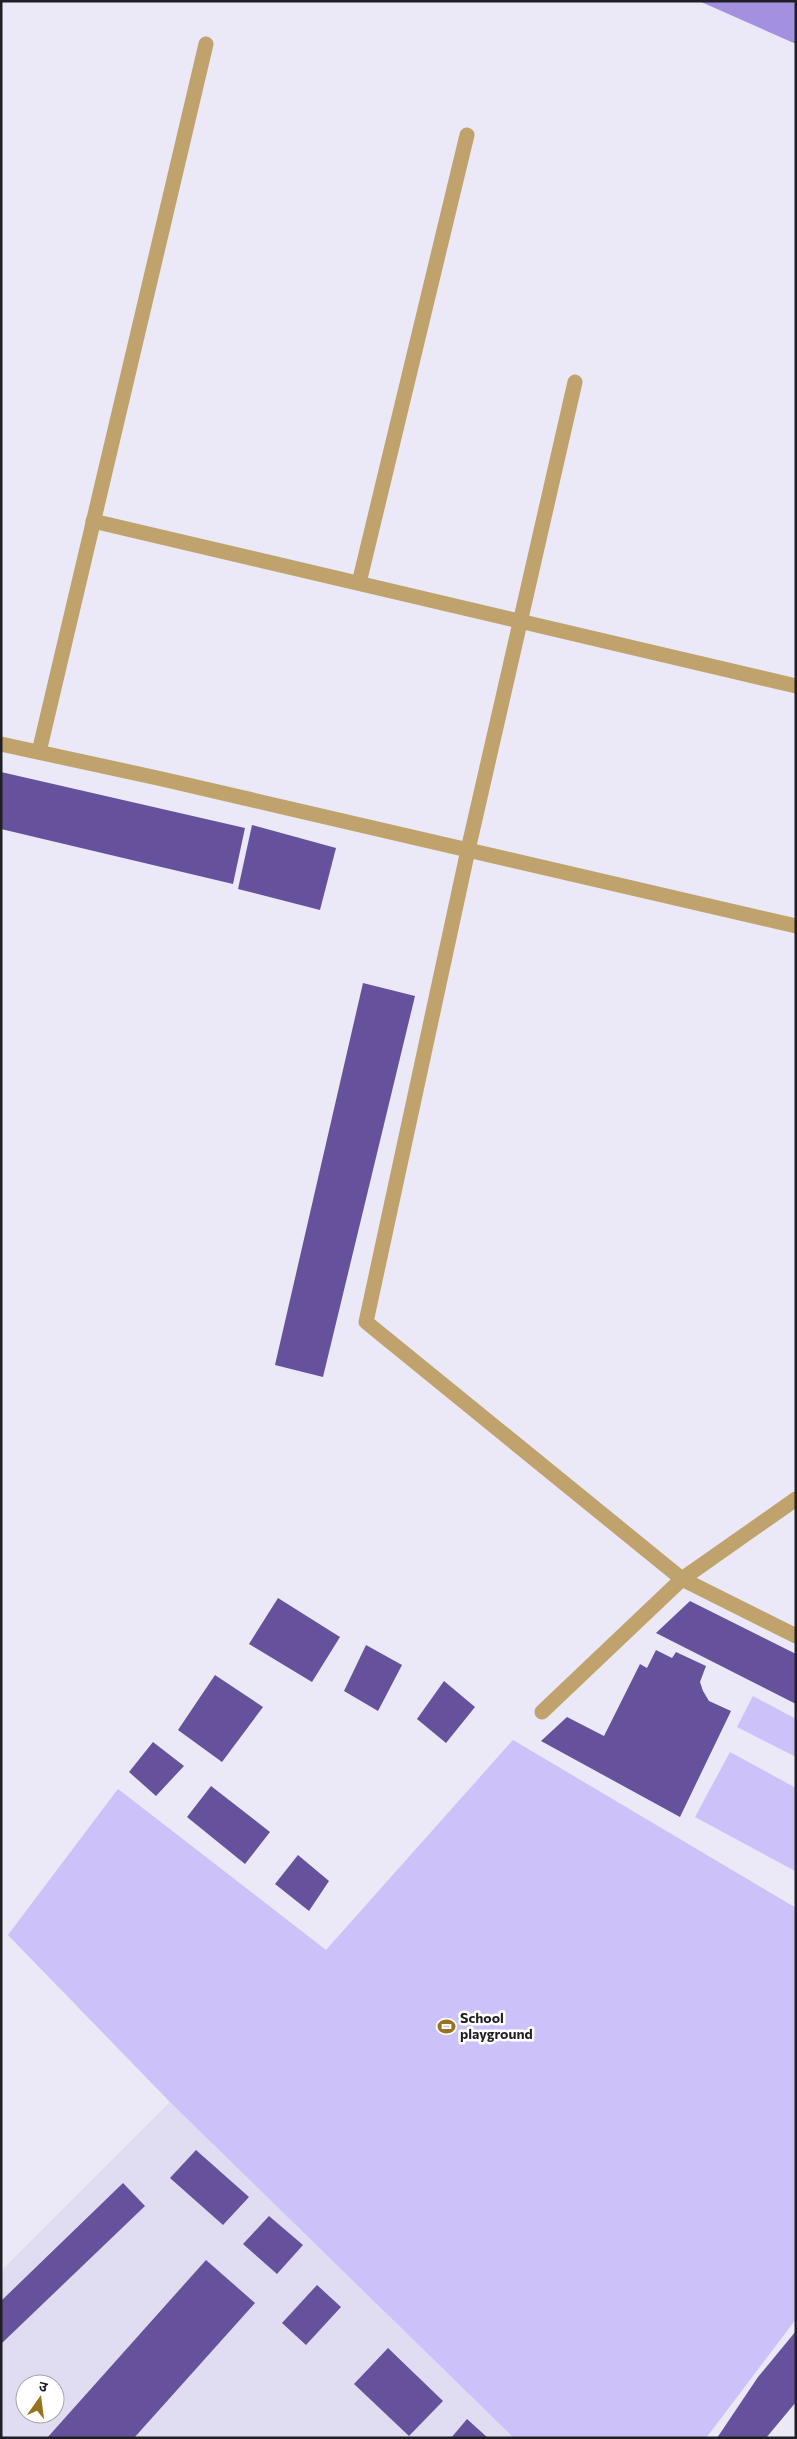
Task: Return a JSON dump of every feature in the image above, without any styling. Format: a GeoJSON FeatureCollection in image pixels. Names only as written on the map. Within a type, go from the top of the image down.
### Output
{"type":"FeatureCollection","features":[{"type":"Feature","properties":{"kind":"street"},"geometry":{"type":"LineString","coordinates":[[39,752],[206,44]]}},
{"type":"Feature","properties":{"kind":"street"},"geometry":{"type":"LineString","coordinates":[[359,583],[467,135]]}},
{"type":"Feature","properties":{"kind":"street"},"geometry":{"type":"LineString","coordinates":[[575,382],[468,850],[366,1322],[682,1579],[796,1636]]}},
{"type":"Feature","properties":{"kind":"street"},"geometry":{"type":"LineString","coordinates":[[93,521],[796,686]]}},
{"type":"Feature","properties":{"kind":"street"},"geometry":{"type":"LineString","coordinates":[[1,744],[796,926]]}},
{"type":"Feature","properties":{"kind":"street"},"geometry":{"type":"LineString","coordinates":[[542,1712],[682,1579],[796,1499]]}},
{"type":"Feature","properties":{"kind":"shaded area"},"geometry":{"type":"Polygon","coordinates":[[[699,1],[796,1],[796,44],[699,1]]]}},
{"type":"Feature","properties":{"kind":"shaded area"},"geometry":{"type":"Polygon","coordinates":[[[753,1696],[796,1719],[796,1757],[737,1727],[753,1696]]]}},
{"type":"Feature","properties":{"kind":"shaded area","name":"School playground"},"geometry":{"type":"Polygon","coordinates":[[[513,1740],[796,1908],[796,2319],[706,2438],[1,2438],[1,2271],[170,2102],[8,1935],[118,1789],[326,1950],[513,1740]]]}},
{"type":"Feature","properties":{"kind":"shaded area","name":"School playground"},"geometry":{"type":"Polygon","coordinates":[[[513,1740],[796,1908],[796,2319],[706,2438],[514,2438],[170,2102],[8,1935],[118,1789],[326,1950],[513,1740]]]}},
{"type":"Feature","properties":{"kind":"shaded area"},"geometry":{"type":"Polygon","coordinates":[[[730,1752],[796,1788],[795,1871],[695,1817],[730,1752]]]}},
{"type":"Feature","properties":{"kind":"building"},"geometry":{"type":"Polygon","coordinates":[[[1,772],[245,828],[233,884],[1,829],[1,772]]]}},
{"type":"Feature","properties":{"kind":"building"},"geometry":{"type":"Polygon","coordinates":[[[252,825],[336,848],[320,910],[238,889],[252,825]]]}},
{"type":"Feature","properties":{"kind":"building"},"geometry":{"type":"Polygon","coordinates":[[[363,983],[415,996],[323,1377],[275,1365],[363,983]]]}},
{"type":"Feature","properties":{"kind":"building"},"geometry":{"type":"Polygon","coordinates":[[[278,1598],[340,1637],[312,1682],[249,1644],[278,1598]]]}},
{"type":"Feature","properties":{"kind":"building"},"geometry":{"type":"Polygon","coordinates":[[[690,1601],[796,1654],[796,1704],[656,1633],[690,1601]]]}},
{"type":"Feature","properties":{"kind":"building"},"geometry":{"type":"Polygon","coordinates":[[[366,1645],[402,1665],[378,1711],[344,1691],[366,1645]]]}},
{"type":"Feature","properties":{"kind":"building"},"geometry":{"type":"Polygon","coordinates":[[[656,1650],[672,1658],[676,1652],[706,1666],[700,1682],[703,1691],[709,1701],[731,1711],[680,1817],[541,1741],[567,1717],[604,1736],[640,1664],[647,1668],[656,1650]]]}},
{"type":"Feature","properties":{"kind":"building"},"geometry":{"type":"Polygon","coordinates":[[[215,1675],[263,1707],[222,1762],[178,1730],[215,1675]]]}},
{"type":"Feature","properties":{"kind":"building"},"geometry":{"type":"Polygon","coordinates":[[[444,1681],[475,1707],[446,1743],[417,1719],[444,1681]]]}},
{"type":"Feature","properties":{"kind":"building"},"geometry":{"type":"Polygon","coordinates":[[[153,1742],[184,1766],[156,1796],[129,1772],[153,1742]]]}},
{"type":"Feature","properties":{"kind":"building"},"geometry":{"type":"Polygon","coordinates":[[[211,1786],[270,1832],[245,1864],[187,1817],[211,1786]]]}},
{"type":"Feature","properties":{"kind":"building"},"geometry":{"type":"Polygon","coordinates":[[[298,1855],[329,1881],[309,1911],[275,1884],[298,1855]]]}},
{"type":"Feature","properties":{"kind":"building"},"geometry":{"type":"Polygon","coordinates":[[[196,2150],[249,2197],[223,2225],[170,2178],[196,2150]]]}},
{"type":"Feature","properties":{"kind":"building"},"geometry":{"type":"Polygon","coordinates":[[[123,2183],[145,2206],[1,2344],[1,2301],[123,2183]]]}},
{"type":"Feature","properties":{"kind":"building"},"geometry":{"type":"Polygon","coordinates":[[[269,2216],[303,2245],[277,2274],[243,2244],[269,2216]]]}},
{"type":"Feature","properties":{"kind":"building"},"geometry":{"type":"Polygon","coordinates":[[[206,2260],[255,2303],[134,2438],[47,2438],[60,2424],[65,2424],[65,2418],[206,2260]]]}},
{"type":"Feature","properties":{"kind":"building"},"geometry":{"type":"Polygon","coordinates":[[[317,2285],[341,2307],[306,2345],[282,2323],[317,2285]]]}},
{"type":"Feature","properties":{"kind":"building"},"geometry":{"type":"Polygon","coordinates":[[[796,2331],[796,2402],[766,2438],[717,2438],[758,2377],[796,2331]]]}},
{"type":"Feature","properties":{"kind":"building"},"geometry":{"type":"Polygon","coordinates":[[[388,2348],[443,2401],[409,2436],[354,2384],[388,2348]]]}},
{"type":"Feature","properties":{"kind":"building"},"geometry":{"type":"Polygon","coordinates":[[[467,2419],[488,2438],[451,2438],[467,2419]]]}},
{"type":"Feature","properties":{"kind":"place","name":"School playground"},"geometry":{"type":"Point","coordinates":[446,2026]}}]}
